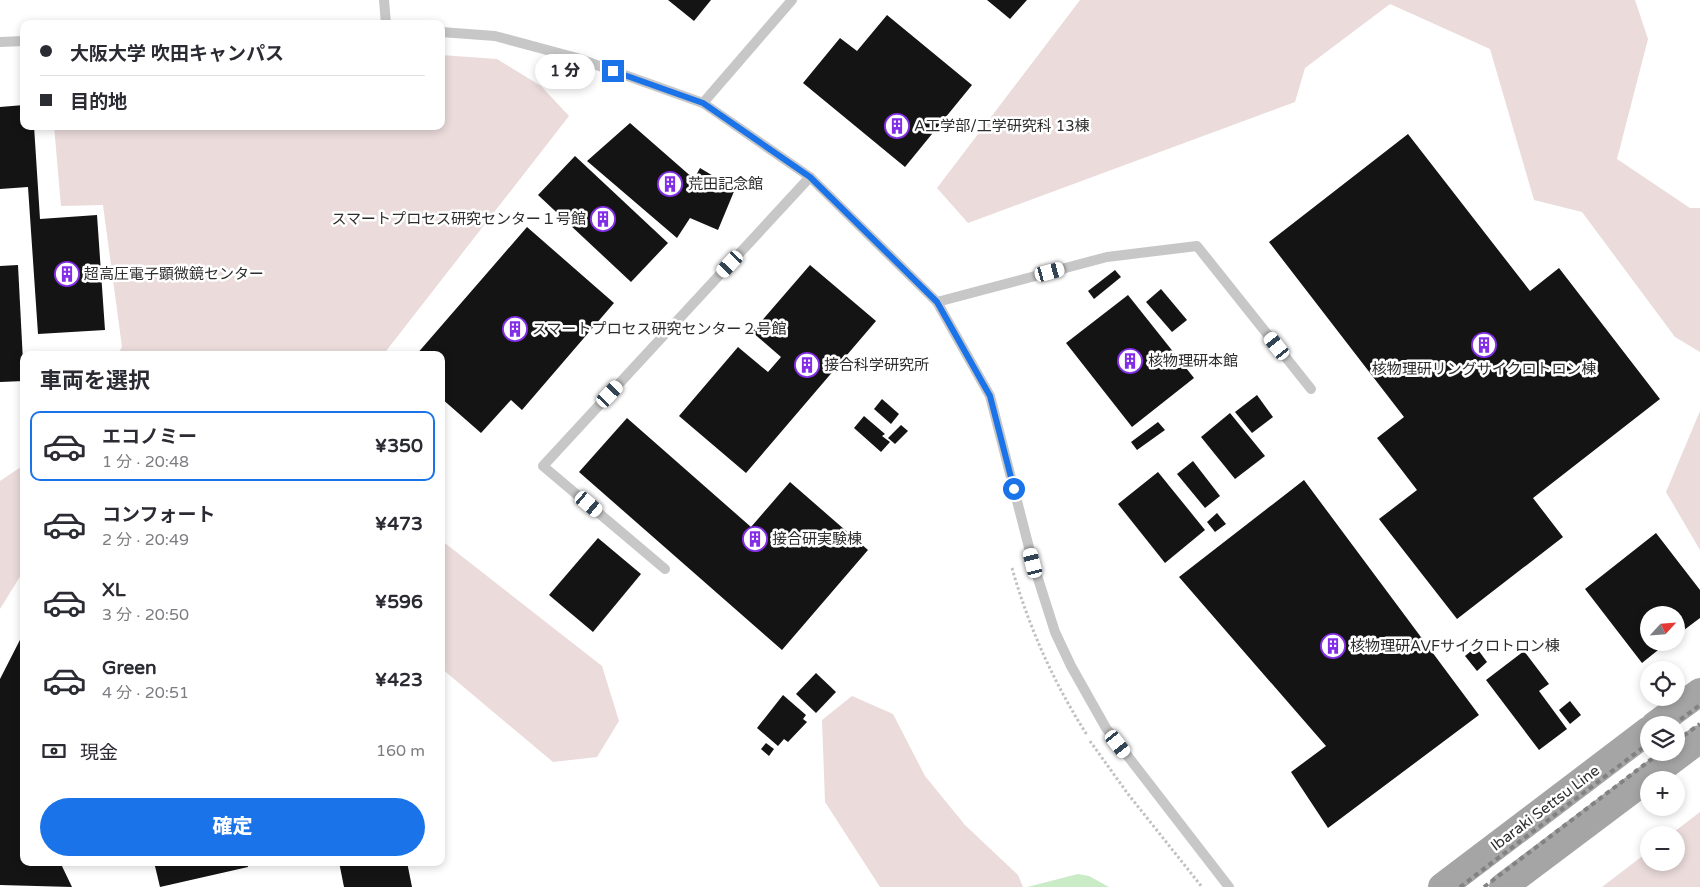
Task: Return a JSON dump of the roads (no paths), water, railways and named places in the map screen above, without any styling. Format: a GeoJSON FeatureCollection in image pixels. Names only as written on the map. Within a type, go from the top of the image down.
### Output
{"type":"FeatureCollection","features":[{"type":"Feature","properties":{"kind":"main road"},"geometry":{"type":"LineString","coordinates":[[1667,716],[1700,692]]}},
{"type":"Feature","properties":{"kind":"main road","name":"Ibaraki Settsu Line"},"geometry":{"type":"LineString","coordinates":[[1442,887],[1640,737]]}},
{"type":"Feature","properties":{"kind":"main road"},"geometry":{"type":"LineString","coordinates":[[1503,887],[1700,739]]}},
{"type":"Feature","properties":{"kind":"lane"},"geometry":{"type":"LineString","coordinates":[[384,0],[386,20]]}},
{"type":"Feature","properties":{"kind":"lane"},"geometry":{"type":"LineString","coordinates":[[703,103],[792,0]]}},
{"type":"Feature","properties":{"kind":"lane"},"geometry":{"type":"LineString","coordinates":[[445,32],[495,36],[577,58],[703,103],[810,177],[937,302],[990,396],[1033,563],[1055,632],[1071,666],[1106,728],[1229,887]]}},
{"type":"Feature","properties":{"kind":"lane"},"geometry":{"type":"LineString","coordinates":[[0,42],[20,41]]}},
{"type":"Feature","properties":{"kind":"lane"},"geometry":{"type":"LineString","coordinates":[[664,569],[543,466],[810,177]]}},
{"type":"Feature","properties":{"kind":"lane"},"geometry":{"type":"LineString","coordinates":[[937,302],[1107,257],[1197,246],[1311,389]]}},
{"type":"Feature","properties":{"kind":"railway"},"geometry":{"type":"LineString","coordinates":[[1685,716],[1700,705]]}},
{"type":"Feature","properties":{"kind":"railway"},"geometry":{"type":"LineString","coordinates":[[1685,735],[1700,724]]}},
{"type":"Feature","properties":{"kind":"railway"},"geometry":{"type":"LineString","coordinates":[[1460,887],[1640,750]]}},
{"type":"Feature","properties":{"kind":"railway"},"geometry":{"type":"LineString","coordinates":[[1484,887],[1649,761]]}},
{"type":"Feature","properties":{"kind":"place","name":"A工学部/工学研究科 13棟"},"geometry":{"type":"Point","coordinates":[897,126]}},
{"type":"Feature","properties":{"kind":"place","name":"荒田記念館"},"geometry":{"type":"Point","coordinates":[670,184]}},
{"type":"Feature","properties":{"kind":"place","name":"スマートプロセス研究センター１号館"},"geometry":{"type":"Point","coordinates":[603,219]}},
{"type":"Feature","properties":{"kind":"place","name":"超高圧電子顕微鏡センター"},"geometry":{"type":"Point","coordinates":[67,274]}},
{"type":"Feature","properties":{"kind":"place","name":"スマートプロセス研究センター２号館"},"geometry":{"type":"Point","coordinates":[515,329]}},
{"type":"Feature","properties":{"kind":"place","name":"核物理研リングサイクロトロン棟"},"geometry":{"type":"Point","coordinates":[1484,345]}},
{"type":"Feature","properties":{"kind":"place","name":"核物理研本館"},"geometry":{"type":"Point","coordinates":[1130,361]}},
{"type":"Feature","properties":{"kind":"place","name":"接合科学研究所"},"geometry":{"type":"Point","coordinates":[807,365]}},
{"type":"Feature","properties":{"kind":"place","name":"接合研実験棟"},"geometry":{"type":"Point","coordinates":[755,539]}},
{"type":"Feature","properties":{"kind":"place","name":"核物理研AVFサイクロトロン棟"},"geometry":{"type":"Point","coordinates":[1333,646]}}]}
